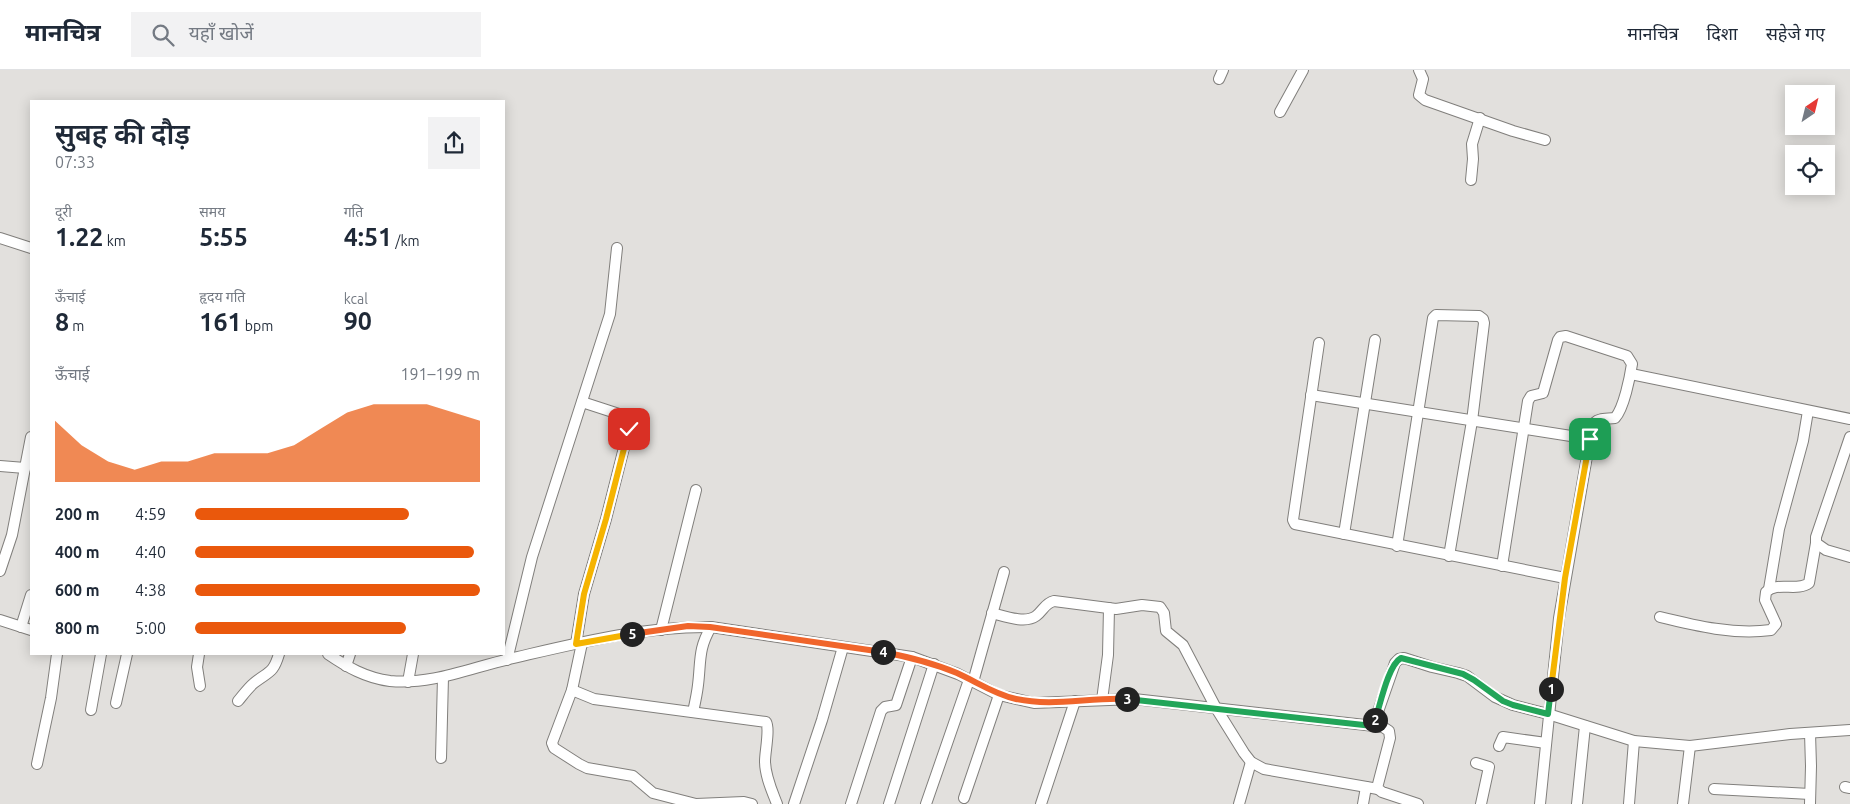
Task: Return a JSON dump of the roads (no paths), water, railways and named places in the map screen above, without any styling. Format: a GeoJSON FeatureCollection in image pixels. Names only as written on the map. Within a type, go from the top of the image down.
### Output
{"type":"FeatureCollection","features":[{"type":"Feature","properties":{"kind":"street"},"geometry":{"type":"LineString","coordinates":[[1280,112],[1303,70]]}},
{"type":"Feature","properties":{"kind":"street"},"geometry":{"type":"LineString","coordinates":[[1419,70],[1423,79],[1419,92],[1421,98],[1544,140]]}},
{"type":"Feature","properties":{"kind":"street"},"geometry":{"type":"LineString","coordinates":[[1471,180],[1472,144],[1480,118]]}},
{"type":"Feature","properties":{"kind":"street"},"geometry":{"type":"LineString","coordinates":[[0,238],[30,248]]}},
{"type":"Feature","properties":{"kind":"street"},"geometry":{"type":"LineString","coordinates":[[507,660],[532,557],[610,314],[618,248]]}},
{"type":"Feature","properties":{"kind":"street"},"geometry":{"type":"LineString","coordinates":[[1397,546],[1432,318],[1436,315],[1479,316],[1483,319],[1484,323],[1472,421],[1449,556]]}},
{"type":"Feature","properties":{"kind":"street"},"geometry":{"type":"LineString","coordinates":[[1502,566],[1529,398],[1543,392],[1560,337],[1566,336],[1626,356],[1632,364],[1631,374],[1617,416],[1596,420],[1592,427],[1565,578],[1555,650],[1540,804]]}},
{"type":"Feature","properties":{"kind":"street"},"geometry":{"type":"LineString","coordinates":[[1344,534],[1375,340]]}},
{"type":"Feature","properties":{"kind":"street"},"geometry":{"type":"LineString","coordinates":[[1319,343],[1294,523],[1296,525],[1565,578]]}},
{"type":"Feature","properties":{"kind":"street"},"geometry":{"type":"LineString","coordinates":[[1631,374],[1808,411],[1843,416],[1850,419]]}},
{"type":"Feature","properties":{"kind":"street"},"geometry":{"type":"LineString","coordinates":[[1311,395],[1590,439]]}},
{"type":"Feature","properties":{"kind":"street"},"geometry":{"type":"LineString","coordinates":[[582,402],[622,415],[630,424],[606,519],[584,594],[572,690],[552,745],[579,764],[594,769],[633,776],[653,792],[696,804],[744,802],[752,804]]}},
{"type":"Feature","properties":{"kind":"street"},"geometry":{"type":"LineString","coordinates":[[1660,617],[1706,628],[1748,632],[1771,630],[1776,624],[1765,600],[1766,592],[1769,589],[1779,529],[1803,441],[1808,411]]}},
{"type":"Feature","properties":{"kind":"street"},"geometry":{"type":"LineString","coordinates":[[1769,589],[1801,586],[1809,583],[1816,537],[1850,437]]}},
{"type":"Feature","properties":{"kind":"street"},"geometry":{"type":"LineString","coordinates":[[0,571],[12,535],[30,442]]}},
{"type":"Feature","properties":{"kind":"street"},"geometry":{"type":"LineString","coordinates":[[0,466],[25,468]]}},
{"type":"Feature","properties":{"kind":"street"},"geometry":{"type":"LineString","coordinates":[[661,630],[696,490]]}},
{"type":"Feature","properties":{"kind":"street"},"geometry":{"type":"LineString","coordinates":[[1816,543],[1826,550],[1850,557]]}},
{"type":"Feature","properties":{"kind":"street"},"geometry":{"type":"LineString","coordinates":[[926,804],[971,681],[1004,572]]}},
{"type":"Feature","properties":{"kind":"street"},"geometry":{"type":"LineString","coordinates":[[21,627],[30,598]]}},
{"type":"Feature","properties":{"kind":"street"},"geometry":{"type":"LineString","coordinates":[[992,613],[1028,619],[1037,616],[1049,602],[1054,601],[1122,609],[1142,606],[1160,607],[1164,613],[1166,631],[1183,645],[1216,708],[1251,762],[1264,769],[1378,790],[1418,804]]}},
{"type":"Feature","properties":{"kind":"street"},"geometry":{"type":"LineString","coordinates":[[1102,700],[1108,655],[1109,608]]}},
{"type":"Feature","properties":{"kind":"street"},"geometry":{"type":"LineString","coordinates":[[0,620],[30,630]]}},
{"type":"Feature","properties":{"kind":"street"},"geometry":{"type":"LineString","coordinates":[[330,655],[356,672],[388,681],[408,682],[443,677],[579,644],[688,626],[710,627],[912,657],[934,664],[999,695],[1034,703],[1134,699],[1388,729],[1390,734],[1377,785],[1378,790]]}},
{"type":"Feature","properties":{"kind":"street"},"geometry":{"type":"LineString","coordinates":[[693,712],[698,685],[700,654],[710,627]]}},
{"type":"Feature","properties":{"kind":"street"},"geometry":{"type":"LineString","coordinates":[[794,804],[822,720],[843,647]]}},
{"type":"Feature","properties":{"kind":"street"},"geometry":{"type":"LineString","coordinates":[[36,764],[57,655]]}},
{"type":"Feature","properties":{"kind":"street"},"geometry":{"type":"LineString","coordinates":[[91,710],[101,655]]}},
{"type":"Feature","properties":{"kind":"street"},"geometry":{"type":"LineString","coordinates":[[116,703],[127,655]]}},
{"type":"Feature","properties":{"kind":"street"},"geometry":{"type":"LineString","coordinates":[[199,655],[197,667],[200,686]]}},
{"type":"Feature","properties":{"kind":"street"},"geometry":{"type":"LineString","coordinates":[[238,701],[253,684],[268,675],[279,655]]}},
{"type":"Feature","properties":{"kind":"street"},"geometry":{"type":"LineString","coordinates":[[346,666],[350,655]]}},
{"type":"Feature","properties":{"kind":"street"},"geometry":{"type":"LineString","coordinates":[[408,682],[413,655]]}},
{"type":"Feature","properties":{"kind":"street"},"geometry":{"type":"LineString","coordinates":[[850,804],[882,709],[886,706],[896,705],[912,657]]}},
{"type":"Feature","properties":{"kind":"street"},"geometry":{"type":"LineString","coordinates":[[1373,726],[1395,663],[1399,659],[1404,658],[1463,674],[1503,701],[1513,705],[1634,741],[1690,746],[1850,730]]}},
{"type":"Feature","properties":{"kind":"street"},"geometry":{"type":"LineString","coordinates":[[889,804],[934,664]]}},
{"type":"Feature","properties":{"kind":"street"},"geometry":{"type":"LineString","coordinates":[[441,758],[443,677]]}},
{"type":"Feature","properties":{"kind":"street"},"geometry":{"type":"LineString","coordinates":[[572,690],[594,699],[766,722],[768,728],[765,764],[777,804]]}},
{"type":"Feature","properties":{"kind":"street"},"geometry":{"type":"LineString","coordinates":[[964,798],[999,695]]}},
{"type":"Feature","properties":{"kind":"street"},"geometry":{"type":"LineString","coordinates":[[1041,804],[1075,701]]}},
{"type":"Feature","properties":{"kind":"street"},"geometry":{"type":"LineString","coordinates":[[1577,804],[1585,726]]}},
{"type":"Feature","properties":{"kind":"street"},"geometry":{"type":"LineString","coordinates":[[1714,789],[1810,799],[1810,733]]}},
{"type":"Feature","properties":{"kind":"street"},"geometry":{"type":"LineString","coordinates":[[1499,746],[1503,737],[1546,743]]}},
{"type":"Feature","properties":{"kind":"street"},"geometry":{"type":"LineString","coordinates":[[1629,804],[1634,741]]}},
{"type":"Feature","properties":{"kind":"street"},"geometry":{"type":"LineString","coordinates":[[1683,804],[1690,746]]}},
{"type":"Feature","properties":{"kind":"street"},"geometry":{"type":"LineString","coordinates":[[1240,804],[1251,762]]}},
{"type":"Feature","properties":{"kind":"street"},"geometry":{"type":"LineString","coordinates":[[1476,763],[1489,767],[1481,804]]}},
{"type":"Feature","properties":{"kind":"street"},"geometry":{"type":"LineString","coordinates":[[1363,804],[1366,787]]}}]}
